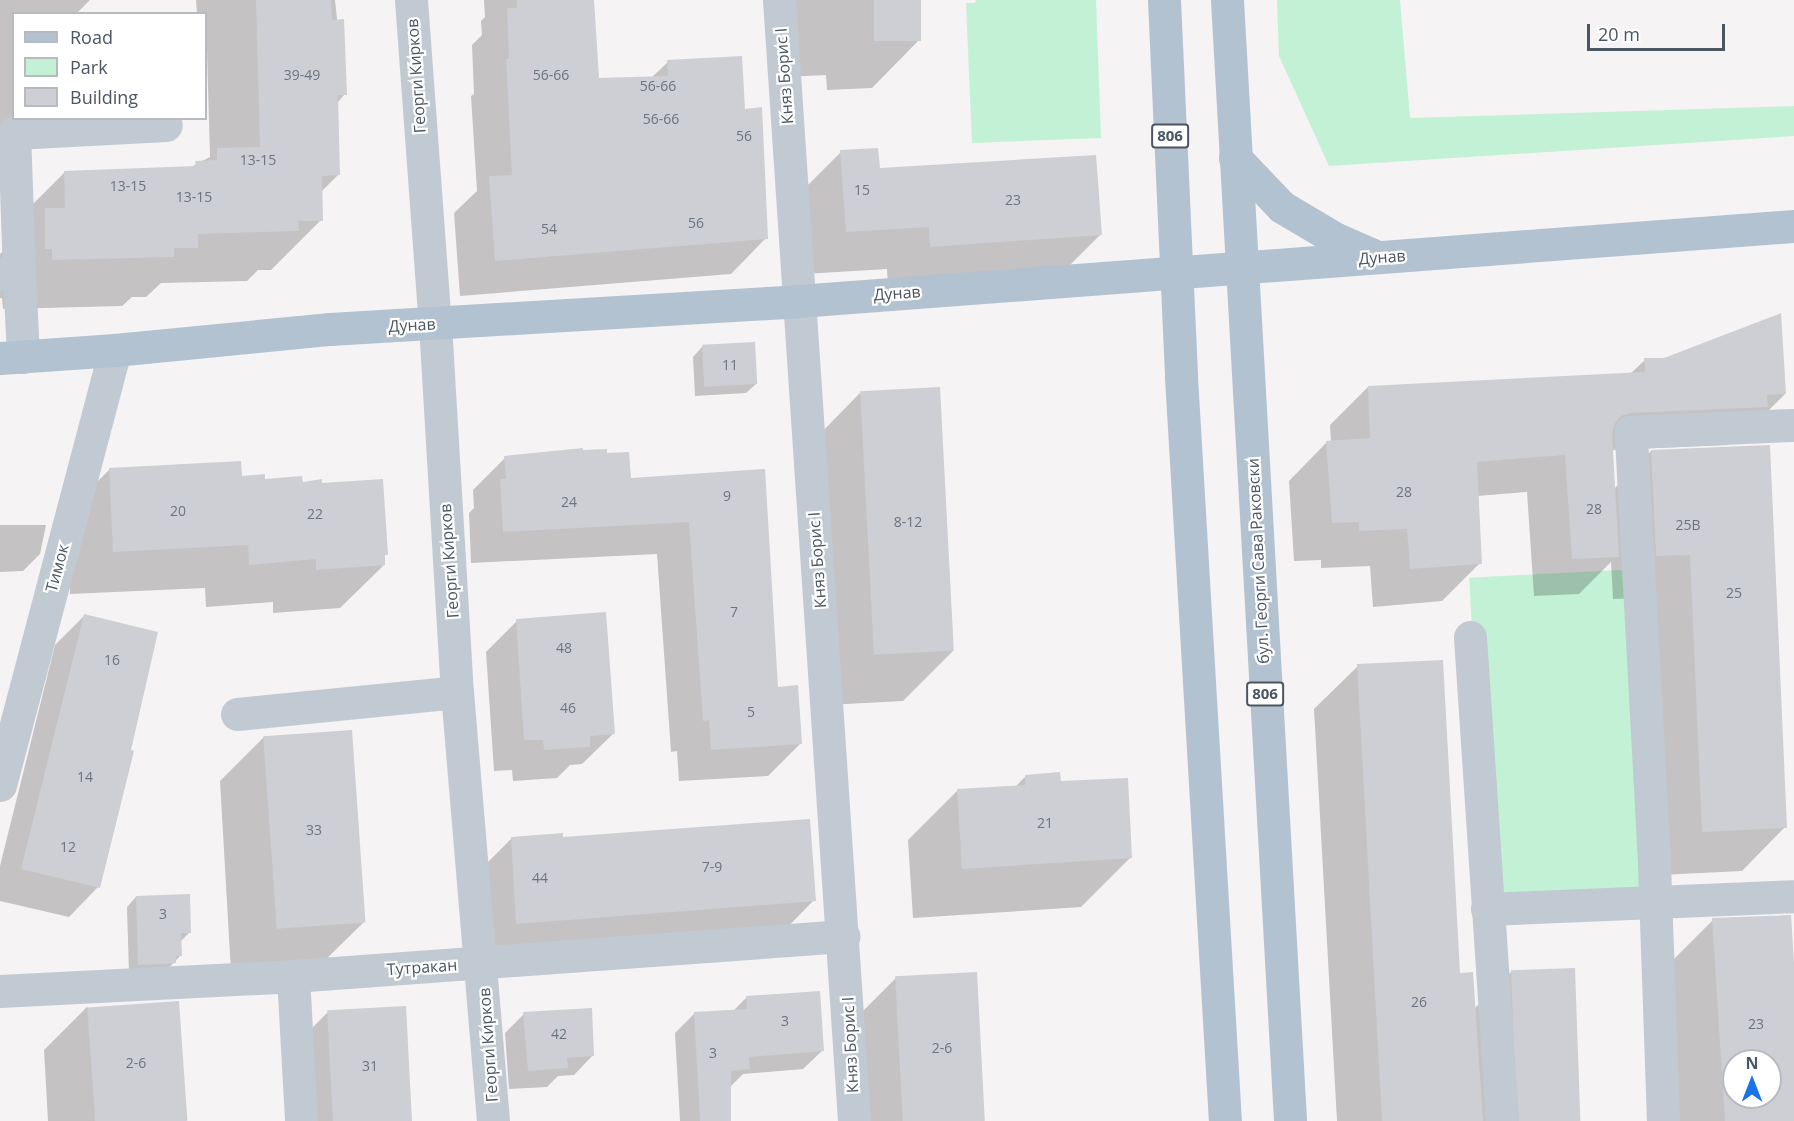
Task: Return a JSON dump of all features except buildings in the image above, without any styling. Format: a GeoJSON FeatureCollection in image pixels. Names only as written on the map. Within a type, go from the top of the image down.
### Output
{"type":"FeatureCollection","features":[{"type":"Feature","properties":{"kind":"main road","name":"806"},"geometry":{"type":"LineString","coordinates":[[1164,0],[1225,1121]]}},
{"type":"Feature","properties":{"kind":"main road","name":"бул. Георги Сава Раковски"},"geometry":{"type":"LineString","coordinates":[[1227,0],[1240,267],[1290,1121]]}},
{"type":"Feature","properties":{"kind":"main road"},"geometry":{"type":"LineString","coordinates":[[1235,158],[1282,207],[1336,239],[1380,258]]}},
{"type":"Feature","properties":{"kind":"main road","name":"Дунав"},"geometry":{"type":"LineString","coordinates":[[12,357],[115,350],[330,329],[798,301],[1794,226]]}},
{"type":"Feature","properties":{"kind":"street","name":"Георги Кирков"},"geometry":{"type":"LineString","coordinates":[[411,0],[435,324],[457,692],[494,1121]]}},
{"type":"Feature","properties":{"kind":"street","name":"Княз Борис I"},"geometry":{"type":"LineString","coordinates":[[779,0],[798,301],[844,936],[854,1121]]}},
{"type":"Feature","properties":{"kind":"street"},"geometry":{"type":"LineString","coordinates":[[12,357],[9,274],[14,133],[166,125]]}},
{"type":"Feature","properties":{"kind":"street","name":"Тимок"},"geometry":{"type":"LineString","coordinates":[[0,785],[115,350]]}},
{"type":"Feature","properties":{"kind":"street"},"geometry":{"type":"LineString","coordinates":[[1663,1121],[1631,432],[1794,425]]}},
{"type":"Feature","properties":{"kind":"street"},"geometry":{"type":"LineString","coordinates":[[1470,637],[1502,1121]]}},
{"type":"Feature","properties":{"kind":"street"},"geometry":{"type":"LineString","coordinates":[[237,714],[457,692]]}},
{"type":"Feature","properties":{"kind":"street"},"geometry":{"type":"LineString","coordinates":[[1487,909],[1794,896]]}},
{"type":"Feature","properties":{"kind":"street","name":"Тутракан"},"geometry":{"type":"LineString","coordinates":[[0,991],[293,976],[844,936]]}},
{"type":"Feature","properties":{"kind":"street"},"geometry":{"type":"LineString","coordinates":[[293,976],[301,1121]]}},
{"type":"Feature","properties":{"kind":"green space"},"geometry":{"type":"Polygon","coordinates":[[[976,0],[1096,0],[1101,138],[972,143],[966,3],[975,3],[976,0]]]}},
{"type":"Feature","properties":{"kind":"green space"},"geometry":{"type":"Polygon","coordinates":[[[1277,0],[1400,0],[1410,118],[1794,106],[1794,136],[1329,166],[1279,56],[1277,0]]]}},
{"type":"Feature","properties":{"kind":"green space"},"geometry":{"type":"Polygon","coordinates":[[[1638,569],[1655,902],[1487,910],[1469,578],[1638,569]]]}}]}
